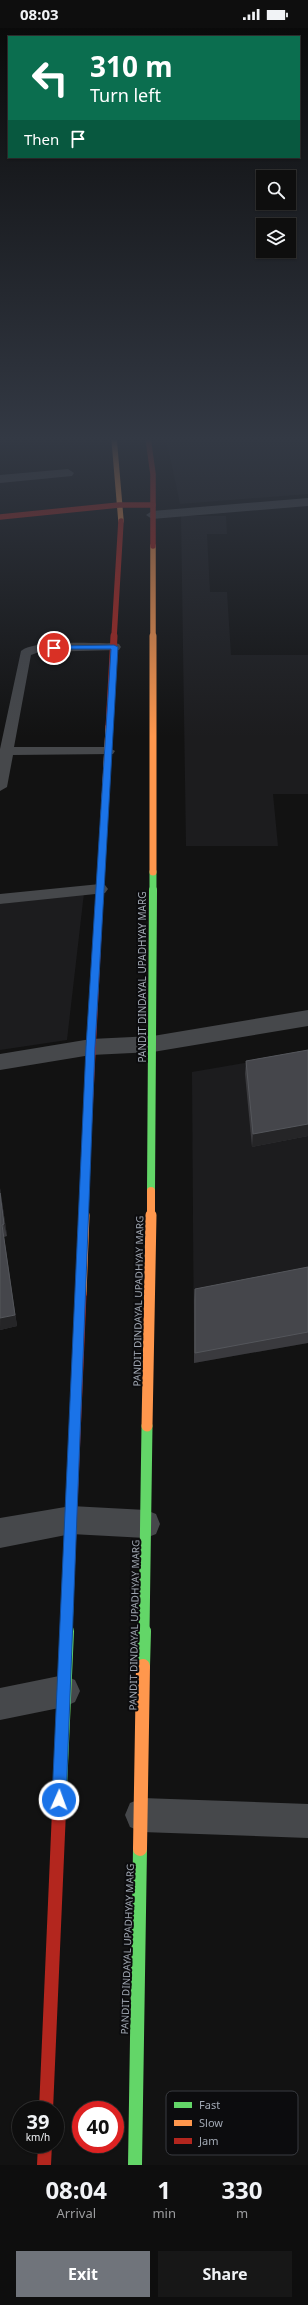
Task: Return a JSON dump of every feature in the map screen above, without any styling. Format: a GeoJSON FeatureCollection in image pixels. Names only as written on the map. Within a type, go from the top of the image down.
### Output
{"type":"FeatureCollection","features":[{"type":"Feature","properties":{"kind":"street"},"geometry":{"type":"LineString","coordinates":[[46,2101],[91,1047],[114,647],[123,538]]}},
{"type":"Feature","properties":{"kind":"street","name":"PANDIT DINDAYAL UPADHYAY MARG"},"geometry":{"type":"LineString","coordinates":[[135,2165],[135,2060],[142,1815],[153,1044],[154,787],[150,538]]}},
{"type":"Feature","properties":{"kind":"street"},"geometry":{"type":"LineString","coordinates":[[0,1062],[91,1047],[153,1044],[308,1018]]}},
{"type":"Feature","properties":{"kind":"street"},"geometry":{"type":"LineString","coordinates":[[0,1533],[71,1520],[146,1524]]}},
{"type":"Feature","properties":{"kind":"street"},"geometry":{"type":"LineString","coordinates":[[0,1704],[64,1691]]}},
{"type":"Feature","properties":{"kind":"street"},"geometry":{"type":"LineString","coordinates":[[142,1815],[308,1821]]}},
{"type":"Feature","properties":{"kind":"street"},"geometry":{"type":"LineString","coordinates":[[44,2165],[45,2153]]}},
{"type":"Feature","properties":{"kind":"lane"},"geometry":{"type":"LineString","coordinates":[[0,787],[5,751],[25,654],[30,650],[39,648],[114,647]]}},
{"type":"Feature","properties":{"kind":"lane"},"geometry":{"type":"LineString","coordinates":[[5,751],[108,751]]}},
{"type":"Feature","properties":{"kind":"lane"},"geometry":{"type":"LineString","coordinates":[[0,899],[100,889]]}},
{"type":"Feature","properties":{"kind":"shaded area"},"geometry":{"type":"Polygon","coordinates":[[[181,538],[207,538],[210,592],[227,592],[231,655],[308,655],[308,794],[273,794],[278,846],[186,846],[181,538]]]}},
{"type":"Feature","properties":{"kind":"shaded area"},"geometry":{"type":"Polygon","coordinates":[[[84,893],[67,1040],[0,1050],[0,904],[84,893]]]}},
{"type":"Feature","properties":{"kind":"shaded area"},"geometry":{"type":"Polygon","coordinates":[[[308,1052],[308,1343],[194,1363],[192,1072],[308,1052]]]}},
{"type":"Feature","properties":{"kind":"building"},"geometry":{"type":"Polygon","coordinates":[[[308,1050],[308,1124],[253,1134],[246,1061],[308,1050]]]}},
{"type":"Feature","properties":{"kind":"building"},"geometry":{"type":"Polygon","coordinates":[[[0,1193],[4,1224],[2,1225],[15,1315],[0,1318],[0,1193]]]}},
{"type":"Feature","properties":{"kind":"building"},"geometry":{"type":"Polygon","coordinates":[[[308,1267],[308,1332],[195,1353],[195,1289],[308,1267]]]}},
{"type":"Feature","properties":{"kind":"traffic: fast"},"geometry":{"type":"LineString","coordinates":[[151,1191],[153,872]]}},
{"type":"Feature","properties":{"kind":"traffic: fast"},"geometry":{"type":"LineString","coordinates":[[143,1666],[147,1426]]}},
{"type":"Feature","properties":{"kind":"traffic: fast"},"geometry":{"type":"LineString","coordinates":[[60,1788],[68,1601]]}},
{"type":"Feature","properties":{"kind":"traffic: fast"},"geometry":{"type":"LineString","coordinates":[[135,2165],[140,1849]]}},
{"type":"Feature","properties":{"kind":"traffic: slow"},"geometry":{"type":"LineString","coordinates":[[153,546],[153,872]]}},
{"type":"Feature","properties":{"kind":"traffic: slow"},"geometry":{"type":"LineString","coordinates":[[99,905],[109,727]]}},
{"type":"Feature","properties":{"kind":"traffic: slow"},"geometry":{"type":"LineString","coordinates":[[81,1294],[87,1144]]}},
{"type":"Feature","properties":{"kind":"traffic: slow"},"geometry":{"type":"LineString","coordinates":[[147,1426],[151,1191]]}},
{"type":"Feature","properties":{"kind":"traffic: slow"},"geometry":{"type":"LineString","coordinates":[[140,1849],[143,1666]]}},
{"type":"Feature","properties":{"kind":"traffic: jam"},"geometry":{"type":"LineString","coordinates":[[109,727],[120,538]]}},
{"type":"Feature","properties":{"kind":"traffic: jam"},"geometry":{"type":"LineString","coordinates":[[153,538],[153,546]]}},
{"type":"Feature","properties":{"kind":"traffic: jam"},"geometry":{"type":"LineString","coordinates":[[87,1144],[99,905]]}},
{"type":"Feature","properties":{"kind":"traffic: jam"},"geometry":{"type":"LineString","coordinates":[[68,1601],[81,1294]]}},
{"type":"Feature","properties":{"kind":"traffic: jam"},"geometry":{"type":"LineString","coordinates":[[46,2101],[60,1788]]}},
{"type":"Feature","properties":{"kind":"traffic: jam"},"geometry":{"type":"LineString","coordinates":[[44,2165],[45,2153]]}},
{"type":"Feature","properties":{"kind":"route"},"geometry":{"type":"LineString","coordinates":[[54,648],[114,647],[91,1047],[59,1800]]}}]}
